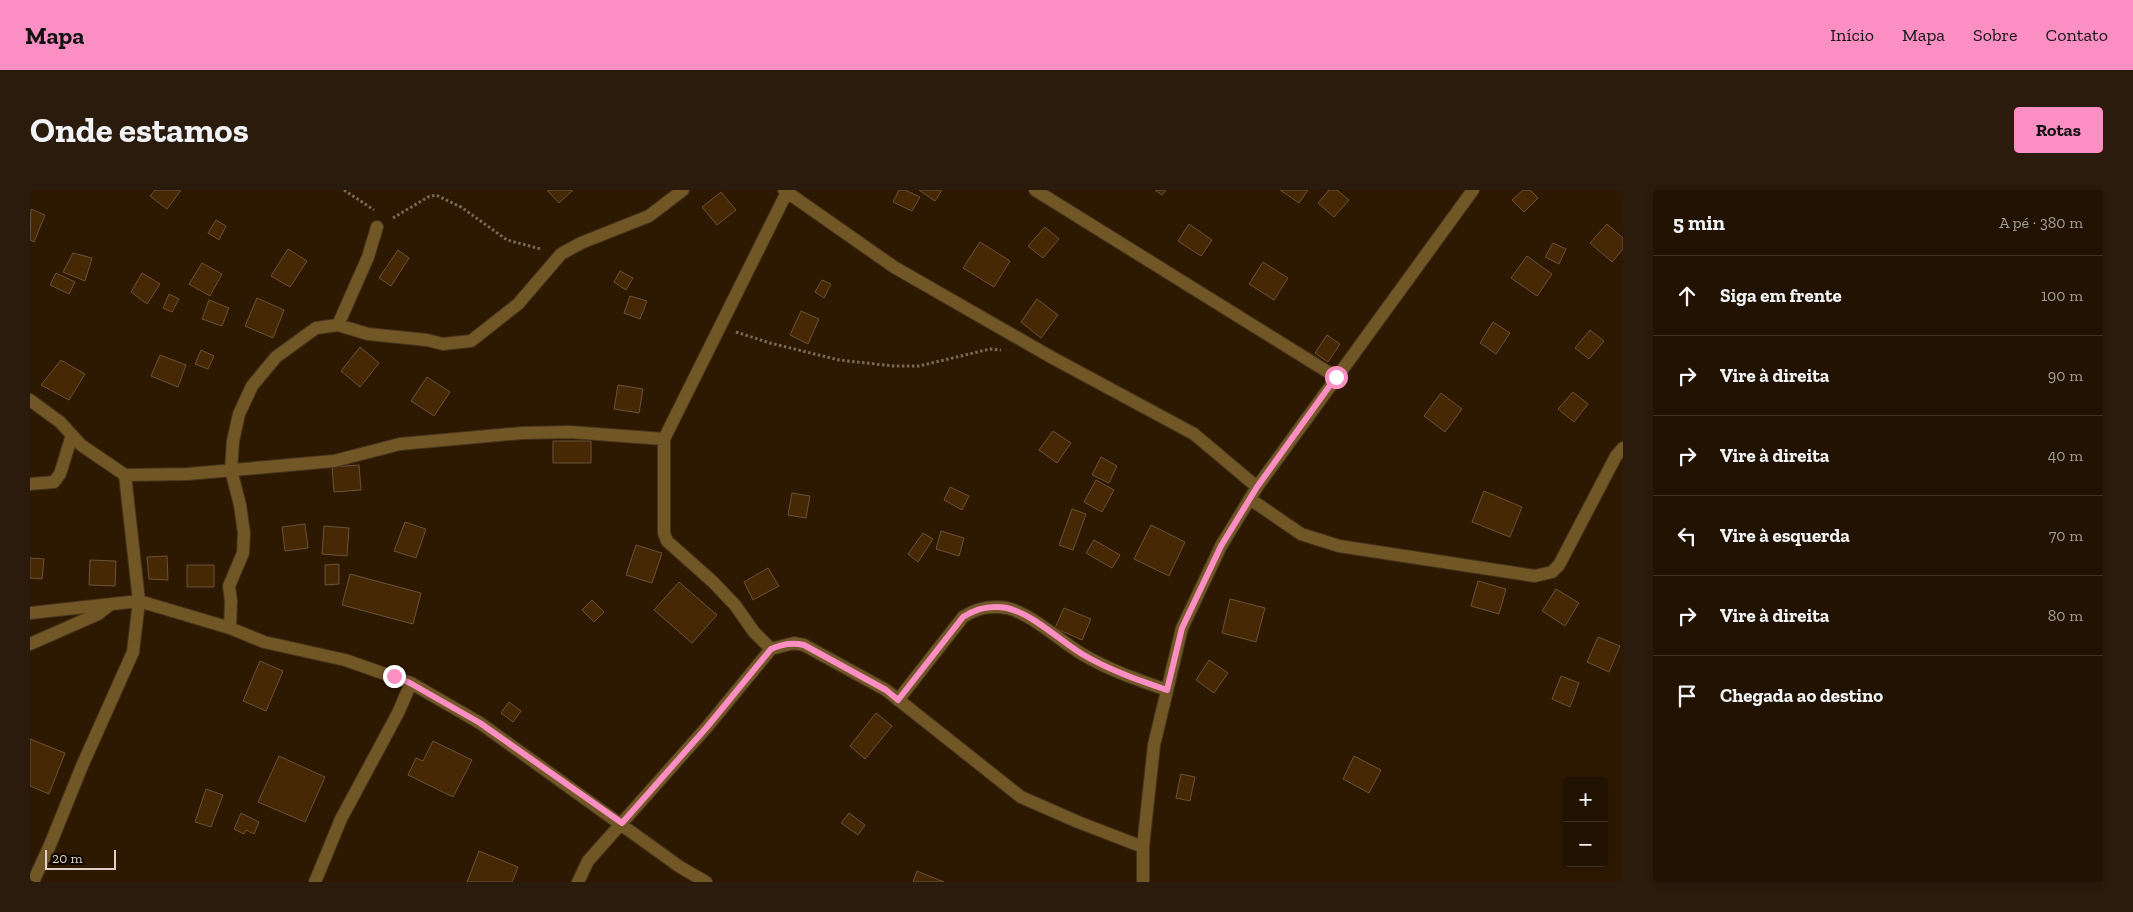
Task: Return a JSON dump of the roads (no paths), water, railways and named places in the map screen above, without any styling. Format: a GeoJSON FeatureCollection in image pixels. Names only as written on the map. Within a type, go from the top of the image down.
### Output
{"type":"FeatureCollection","features":[{"type":"Feature","properties":{"kind":"street"},"geometry":{"type":"LineString","coordinates":[[230,628],[232,601],[230,586],[244,553],[244,533],[240,505],[231,470],[233,442],[240,414],[252,386],[276,357],[292,343],[316,328],[338,325],[368,334],[427,340],[443,344],[471,342],[518,304],[561,254],[581,243],[649,216],[683,190]]}},
{"type":"Feature","properties":{"kind":"street"},"geometry":{"type":"LineString","coordinates":[[1035,190],[1336,377]]}},
{"type":"Feature","properties":{"kind":"street"},"geometry":{"type":"LineString","coordinates":[[1143,882],[1143,847],[1154,745],[1182,628],[1221,546],[1257,487],[1473,190]]}},
{"type":"Feature","properties":{"kind":"street"},"geometry":{"type":"LineString","coordinates":[[771,649],[754,632],[735,605],[713,582],[666,541],[664,533],[664,439],[785,191],[894,268],[1051,357],[1194,434],[1257,487]]}},
{"type":"Feature","properties":{"kind":"street"},"geometry":{"type":"LineString","coordinates":[[338,325],[368,257],[377,228]]}},
{"type":"Feature","properties":{"kind":"street"},"geometry":{"type":"LineString","coordinates":[[30,400],[60,422],[81,445],[125,475],[188,474],[334,461],[400,444],[444,439],[570,432],[664,439]]}},
{"type":"Feature","properties":{"kind":"street"},"geometry":{"type":"LineString","coordinates":[[30,484],[54,482],[60,474],[72,435]]}},
{"type":"Feature","properties":{"kind":"street"},"geometry":{"type":"LineString","coordinates":[[1250,499],[1301,534],[1339,546],[1535,576],[1552,572],[1559,565],[1616,456],[1623,448]]}},
{"type":"Feature","properties":{"kind":"street"},"geometry":{"type":"LineString","coordinates":[[33,882],[133,652],[139,601],[125,475]]}},
{"type":"Feature","properties":{"kind":"street"},"geometry":{"type":"LineString","coordinates":[[30,613],[139,601],[230,628],[264,642],[345,660],[410,683],[480,723],[622,823],[680,867],[706,882]]}},
{"type":"Feature","properties":{"kind":"street"},"geometry":{"type":"LineString","coordinates":[[30,644],[98,614],[111,604]]}},
{"type":"Feature","properties":{"kind":"street"},"geometry":{"type":"LineString","coordinates":[[898,700],[963,617],[976,609],[990,607],[1008,608],[1025,616],[1098,662],[1121,674],[1167,690]]}},
{"type":"Feature","properties":{"kind":"street"},"geometry":{"type":"LineString","coordinates":[[578,882],[588,861],[707,727],[771,649],[780,645],[794,643],[804,645],[886,690],[1020,796],[1078,822],[1143,847]]}},
{"type":"Feature","properties":{"kind":"street"},"geometry":{"type":"LineString","coordinates":[[315,882],[341,819],[398,713],[410,683]]}}]}
